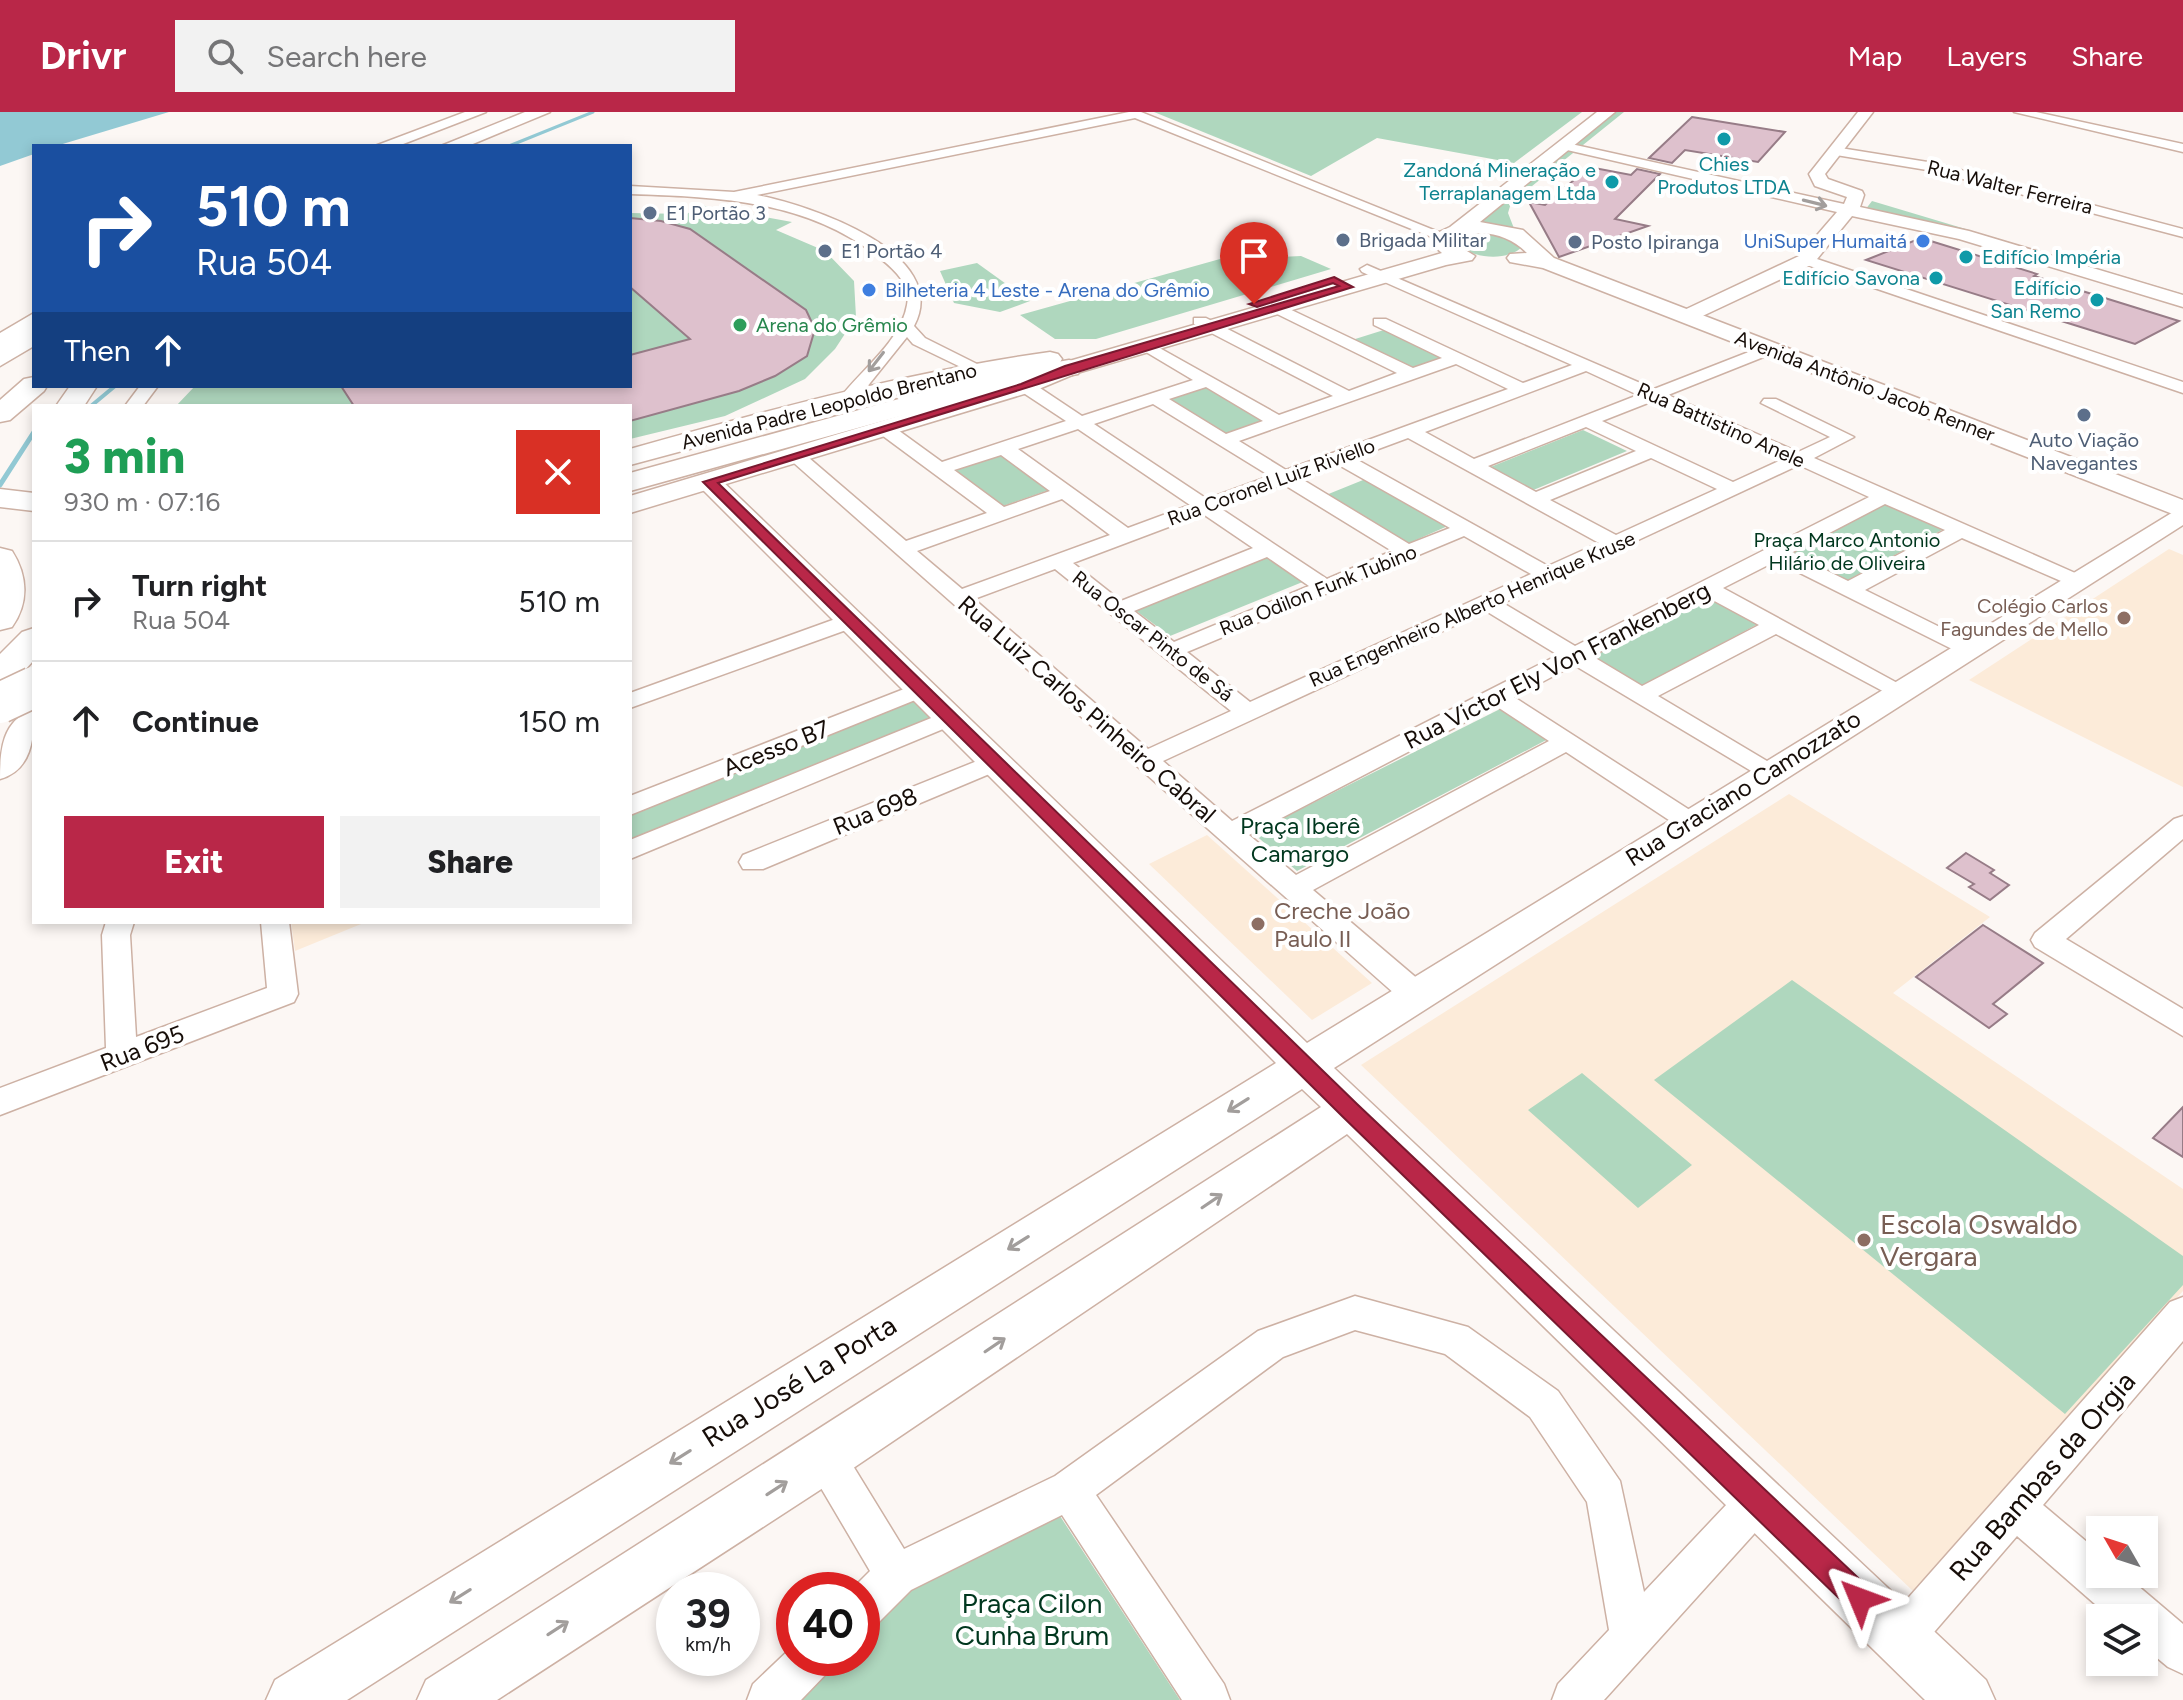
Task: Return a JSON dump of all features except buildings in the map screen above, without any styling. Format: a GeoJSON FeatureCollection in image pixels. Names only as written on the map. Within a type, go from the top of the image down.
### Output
{"type":"FeatureCollection","features":[{"type":"Feature","properties":{"kind":"highway"},"geometry":{"type":"LineString","coordinates":[[445,142],[510,112]]}},
{"type":"Feature","properties":{"kind":"highway"},"geometry":{"type":"LineString","coordinates":[[445,142],[541,112]]}},
{"type":"Feature","properties":{"kind":"highway"},"geometry":{"type":"LineString","coordinates":[[0,358],[32,336]]}},
{"type":"Feature","properties":{"kind":"highway"},"geometry":{"type":"LineString","coordinates":[[0,380],[32,356]]}},
{"type":"Feature","properties":{"kind":"highway"},"geometry":{"type":"LineString","coordinates":[[632,481],[849,410],[1069,368]]}},
{"type":"Feature","properties":{"kind":"highway"},"geometry":{"type":"LineString","coordinates":[[0,414],[32,387]]}},
{"type":"Feature","properties":{"kind":"highway"},"geometry":{"type":"LineString","coordinates":[[632,468],[816,422]]}},
{"type":"Feature","properties":{"kind":"highway"},"geometry":{"type":"LineString","coordinates":[[0,498],[32,502]]}},
{"type":"Feature","properties":{"kind":"highway"},"geometry":{"type":"LineString","coordinates":[[0,558],[6,569],[10,597],[0,620]]}},
{"type":"Feature","properties":{"kind":"highway"},"geometry":{"type":"LineString","coordinates":[[0,675],[32,641]]}},
{"type":"Feature","properties":{"kind":"highway"},"geometry":{"type":"LineString","coordinates":[[0,703],[32,685]]}},
{"type":"Feature","properties":{"kind":"main road"},"geometry":{"type":"LineString","coordinates":[[1524,248],[1518,211],[1520,201],[1607,112]]}},
{"type":"Feature","properties":{"kind":"main road"},"geometry":{"type":"LineString","coordinates":[[1448,237],[1575,146],[1631,112]]}},
{"type":"Feature","properties":{"kind":"main road"},"geometry":{"type":"LineString","coordinates":[[1448,237],[1495,230],[1524,248]]}},
{"type":"Feature","properties":{"kind":"main road"},"geometry":{"type":"LineString","coordinates":[[1448,237],[1450,251],[1489,260],[1524,248]]}},
{"type":"Feature","properties":{"kind":"main road","name":"Avenida Padre Leopoldo Brentano"},"geometry":{"type":"LineString","coordinates":[[632,504],[1025,386],[1114,351],[1374,273],[1421,253],[1448,237]]}},
{"type":"Feature","properties":{"kind":"main road","name":"Avenida Antônio Jacob Renner"},"geometry":{"type":"LineString","coordinates":[[1524,248],[1547,262],[2183,512]]}},
{"type":"Feature","properties":{"kind":"main road","name":"Avenida Padre Leopoldo Brentano"},"geometry":{"type":"LineString","coordinates":[[1374,273],[1465,256]]}},
{"type":"Feature","properties":{"kind":"main road","name":"Avenida Padre Leopoldo Brentano"},"geometry":{"type":"LineString","coordinates":[[632,457],[849,410],[977,368],[1147,346],[1206,324],[1276,308],[1341,283]]}},
{"type":"Feature","properties":{"kind":"main road"},"geometry":{"type":"LineString","coordinates":[[632,491],[822,435],[849,410]]}},
{"type":"Feature","properties":{"kind":"main road"},"geometry":{"type":"LineString","coordinates":[[709,482],[736,460]]}},
{"type":"Feature","properties":{"kind":"main road"},"geometry":{"type":"LineString","coordinates":[[0,709],[32,685]]}},
{"type":"Feature","properties":{"kind":"main road"},"geometry":{"type":"LineString","coordinates":[[0,767],[32,724]]}},
{"type":"Feature","properties":{"kind":"street"},"geometry":{"type":"LineString","coordinates":[[389,144],[479,112]]}},
{"type":"Feature","properties":{"kind":"street"},"geometry":{"type":"LineString","coordinates":[[1866,112],[1834,151],[1817,178],[1852,203],[2183,301]]}},
{"type":"Feature","properties":{"kind":"street"},"geometry":{"type":"LineString","coordinates":[[2020,112],[2183,148]]}},
{"type":"Feature","properties":{"kind":"street"},"geometry":{"type":"LineString","coordinates":[[735,196],[1136,114],[1448,237]]}},
{"type":"Feature","properties":{"kind":"street"},"geometry":{"type":"LineString","coordinates":[[1575,146],[1852,203],[2183,292]]}},
{"type":"Feature","properties":{"kind":"street","name":"Rua Walter Ferreira"},"geometry":{"type":"LineString","coordinates":[[1834,151],[1934,167],[2183,233]]}},
{"type":"Feature","properties":{"kind":"street"},"geometry":{"type":"LineString","coordinates":[[784,203],[782,195],[800,182]]}},
{"type":"Feature","properties":{"kind":"street"},"geometry":{"type":"LineString","coordinates":[[632,190],[735,196],[784,203],[832,220],[893,261],[910,279],[915,304],[906,327],[849,410]]}},
{"type":"Feature","properties":{"kind":"street"},"geometry":{"type":"LineString","coordinates":[[1687,316],[1806,260],[1852,203]]}},
{"type":"Feature","properties":{"kind":"street"},"geometry":{"type":"LineString","coordinates":[[1806,260],[2183,388]]}},
{"type":"Feature","properties":{"kind":"street","name":"Rua Battistino Anele"},"geometry":{"type":"LineString","coordinates":[[1374,273],[2075,580]]}},
{"type":"Feature","properties":{"kind":"street"},"geometry":{"type":"LineString","coordinates":[[1334,336],[1440,303]]}},
{"type":"Feature","properties":{"kind":"street"},"geometry":{"type":"LineString","coordinates":[[1276,308],[1412,374]]}},
{"type":"Feature","properties":{"kind":"street"},"geometry":{"type":"LineString","coordinates":[[0,342],[32,320]]}},
{"type":"Feature","properties":{"kind":"street"},"geometry":{"type":"LineString","coordinates":[[1206,324],[1348,397]]}},
{"type":"Feature","properties":{"kind":"street"},"geometry":{"type":"LineString","coordinates":[[1369,325],[1457,358],[1522,389]]}},
{"type":"Feature","properties":{"kind":"street"},"geometry":{"type":"LineString","coordinates":[[906,327],[919,341],[977,368]]}},
{"type":"Feature","properties":{"kind":"street"},"geometry":{"type":"LineString","coordinates":[[1147,346],[1278,422]]}},
{"type":"Feature","properties":{"kind":"street"},"geometry":{"type":"LineString","coordinates":[[1472,466],[1770,349]]}},
{"type":"Feature","properties":{"kind":"street"},"geometry":{"type":"LineString","coordinates":[[1226,440],[1457,358]]}},
{"type":"Feature","properties":{"kind":"street","name":"Rua Coronel Luiz Riviello"},"geometry":{"type":"LineString","coordinates":[[958,598],[1585,366]]}},
{"type":"Feature","properties":{"kind":"street"},"geometry":{"type":"LineString","coordinates":[[939,469],[1207,381]]}},
{"type":"Feature","properties":{"kind":"street"},"geometry":{"type":"LineString","coordinates":[[1025,386],[1325,587]]}},
{"type":"Feature","properties":{"kind":"street"},"geometry":{"type":"LineString","coordinates":[[1155,398],[1409,553]]}},
{"type":"Feature","properties":{"kind":"street","name":"Rua Engenheiro Alberto Henrique Kruse"},"geometry":{"type":"LineString","coordinates":[[1147,759],[1845,437],[1770,403]]}},
{"type":"Feature","properties":{"kind":"street"},"geometry":{"type":"LineString","coordinates":[[1587,421],[1733,489]]}},
{"type":"Feature","properties":{"kind":"street"},"geometry":{"type":"LineString","coordinates":[[885,429],[1001,514]]}},
{"type":"Feature","properties":{"kind":"street"},"geometry":{"type":"LineString","coordinates":[[1410,431],[1617,544]]}},
{"type":"Feature","properties":{"kind":"street"},"geometry":{"type":"LineString","coordinates":[[1003,447],[1125,536]]}},
{"type":"Feature","properties":{"kind":"street"},"geometry":{"type":"LineString","coordinates":[[1535,499],[1652,451]]}},
{"type":"Feature","properties":{"kind":"street","name":"Rua Luiz Carlos Pinheiro Cabral"},"geometry":{"type":"LineString","coordinates":[[795,456],[1415,994]]}},
{"type":"Feature","properties":{"kind":"street"},"geometry":{"type":"LineString","coordinates":[[1338,457],[1547,574]]}},
{"type":"Feature","properties":{"kind":"street"},"geometry":{"type":"LineString","coordinates":[[709,482],[1350,1110],[1966,1700]]}},
{"type":"Feature","properties":{"kind":"street"},"geometry":{"type":"LineString","coordinates":[[903,549],[1065,492]]}},
{"type":"Feature","properties":{"kind":"street","name":"Rua Victor Ely Von Frankenberg"},"geometry":{"type":"LineString","coordinates":[[1230,833],[1884,497]]}},
{"type":"Feature","properties":{"kind":"street","name":"Rua Graciano Camozzato"},"geometry":{"type":"LineString","coordinates":[[1304,1063],[2183,512]]}},
{"type":"Feature","properties":{"kind":"street","name":"Rua Odilon Funk Tubino"},"geometry":{"type":"LineString","coordinates":[[1169,652],[1466,528]]}},
{"type":"Feature","properties":{"kind":"street"},"geometry":{"type":"LineString","coordinates":[[1848,590],[1961,530]]}},
{"type":"Feature","properties":{"kind":"street"},"geometry":{"type":"LineString","coordinates":[[1117,610],[1267,550]]}},
{"type":"Feature","properties":{"kind":"street"},"geometry":{"type":"LineString","coordinates":[[1776,553],[1966,649]]}},
{"type":"Feature","properties":{"kind":"street","name":"Rua Oscar Pinto de Sá"},"geometry":{"type":"LineString","coordinates":[[1058,561],[1248,712]]}},
{"type":"Feature","properties":{"kind":"street"},"geometry":{"type":"LineString","coordinates":[[1707,588],[1900,691]]}},
{"type":"Feature","properties":{"kind":"street"},"geometry":{"type":"LineString","coordinates":[[1486,602],[1768,773]]}},
{"type":"Feature","properties":{"kind":"street"},"geometry":{"type":"LineString","coordinates":[[632,700],[852,620]]}},
{"type":"Feature","properties":{"kind":"street"},"geometry":{"type":"LineString","coordinates":[[1641,696],[1775,625]]}},
{"type":"Feature","properties":{"kind":"street","name":"Acesso B7"},"geometry":{"type":"LineString","coordinates":[[632,805],[922,689]]}},
{"type":"Feature","properties":{"kind":"street"},"geometry":{"type":"LineString","coordinates":[[1497,696],[1690,822]]}},
{"type":"Feature","properties":{"kind":"street"},"geometry":{"type":"LineString","coordinates":[[632,849],[951,717]]}},
{"type":"Feature","properties":{"kind":"street"},"geometry":{"type":"LineString","coordinates":[[1292,889],[1566,742]]}},
{"type":"Feature","properties":{"kind":"street","name":"Rua 698"},"geometry":{"type":"LineString","coordinates":[[753,862],[997,761]]}},
{"type":"Feature","properties":{"kind":"street"},"geometry":{"type":"LineString","coordinates":[[2179,833],[2045,940],[2183,1024]]}},
{"type":"Feature","properties":{"kind":"street","name":"Rua 695"},"geometry":{"type":"LineString","coordinates":[[0,1102],[283,994],[275,924]]}},
{"type":"Feature","properties":{"kind":"street"},"geometry":{"type":"LineString","coordinates":[[121,926],[122,1056]]}},
{"type":"Feature","properties":{"kind":"street","name":"Rua José La Porta"},"geometry":{"type":"LineString","coordinates":[[295,1700],[1304,1063]]}},
{"type":"Feature","properties":{"kind":"street"},"geometry":{"type":"LineString","coordinates":[[446,1700],[825,1457],[1350,1110]]}},
{"type":"Feature","properties":{"kind":"street"},"geometry":{"type":"LineString","coordinates":[[880,1591],[896,1575],[1069,1490],[1271,1344],[1355,1313],[1455,1339],[1544,1404],[1606,1495],[1632,1641]]}},
{"type":"Feature","properties":{"kind":"street","name":"Rua Bambas da Orgia"},"geometry":{"type":"LineString","coordinates":[[1901,1638],[2183,1314]]}},
{"type":"Feature","properties":{"kind":"street"},"geometry":{"type":"LineString","coordinates":[[825,1457],[896,1575]]}},
{"type":"Feature","properties":{"kind":"street"},"geometry":{"type":"LineString","coordinates":[[1069,1490],[1208,1700]]}},
{"type":"Feature","properties":{"kind":"street"},"geometry":{"type":"LineString","coordinates":[[1574,1700],[1632,1641],[1758,1500]]}},
{"type":"Feature","properties":{"kind":"street"},"geometry":{"type":"LineString","coordinates":[[2015,1507],[2128,1604]]}},
{"type":"Feature","properties":{"kind":"street"},"geometry":{"type":"LineString","coordinates":[[2158,1630],[2183,1652]]}},
{"type":"Feature","properties":{"kind":"street"},"geometry":{"type":"LineString","coordinates":[[769,1700],[794,1676]]}},
{"type":"Feature","properties":{"kind":"shaded area","name":"Colégio Carlos Fagundes de Mello"},"geometry":{"type":"Polygon","coordinates":[[[2169,549],[2183,555],[2183,787],[1969,680],[2169,549]]]}},
{"type":"Feature","properties":{"kind":"shaded area","name":"Escola Oswaldo Vergara"},"geometry":{"type":"Polygon","coordinates":[[[1789,794],[1990,917],[1893,993],[2183,1189],[2183,1291],[1913,1591],[1361,1065],[1789,794]]]}},
{"type":"Feature","properties":{"kind":"shaded area","name":"Creche João Paulo II"},"geometry":{"type":"Polygon","coordinates":[[[1207,835],[1372,983],[1312,1020],[1149,864],[1207,835]]]}},
{"type":"Feature","properties":{"kind":"shaded area"},"geometry":{"type":"Polygon","coordinates":[[[291,924],[361,924],[295,951],[291,924]]]}},
{"type":"Feature","properties":{"kind":"green space"},"geometry":{"type":"Polygon","coordinates":[[[1154,112],[1582,112],[1514,163],[1377,138],[1311,176],[1154,112]]]}},
{"type":"Feature","properties":{"kind":"green space"},"geometry":{"type":"Polygon","coordinates":[[[1612,112],[1624,112],[1511,203],[1508,213],[1515,231],[1468,224],[1612,112]]]}},
{"type":"Feature","properties":{"kind":"green space"},"geometry":{"type":"Polygon","coordinates":[[[1872,201],[2183,294],[2183,298],[1865,210],[1872,201]]]}},
{"type":"Feature","properties":{"kind":"green space","name":"Arena do Grêmio"},"geometry":{"type":"Polygon","coordinates":[[[700,205],[792,222],[776,230],[825,251],[854,281],[856,317],[835,349],[805,379],[725,416],[632,439],[632,404],[178,404],[193,388],[632,388],[632,213],[687,214],[700,205]]]}},
{"type":"Feature","properties":{"kind":"green space"},"geometry":{"type":"Polygon","coordinates":[[[1465,235],[1502,235],[1521,248],[1497,257],[1479,255],[1456,244],[1465,235]]]}},
{"type":"Feature","properties":{"kind":"green space"},"geometry":{"type":"Polygon","coordinates":[[[1245,252],[1261,258],[1301,256],[1331,269],[1096,339],[1055,339],[1020,315],[1245,252]]]}},
{"type":"Feature","properties":{"kind":"green space"},"geometry":{"type":"Polygon","coordinates":[[[977,263],[1030,301],[1000,312],[954,303],[940,271],[977,263]]]}},
{"type":"Feature","properties":{"kind":"green space"},"geometry":{"type":"Polygon","coordinates":[[[1387,329],[1446,357],[1411,369],[1352,340],[1387,329]]]}},
{"type":"Feature","properties":{"kind":"green space"},"geometry":{"type":"Polygon","coordinates":[[[1207,387],[1265,420],[1225,434],[1168,400],[1207,387]]]}},
{"type":"Feature","properties":{"kind":"green space"},"geometry":{"type":"Polygon","coordinates":[[[1583,430],[1627,451],[1531,491],[1488,468],[1583,430]]]}},
{"type":"Feature","properties":{"kind":"green space"},"geometry":{"type":"Polygon","coordinates":[[[998,452],[1049,490],[1000,507],[950,467],[998,452]]]}},
{"type":"Feature","properties":{"kind":"green space"},"geometry":{"type":"Polygon","coordinates":[[[1368,478],[1450,525],[1407,544],[1326,495],[1368,478]]]}},
{"type":"Feature","properties":{"kind":"green space","name":"Praça Marco Antonio Hilário de Oliveira"},"geometry":{"type":"Polygon","coordinates":[[[1884,504],[1942,530],[1846,581],[1788,552],[1884,504]]]}},
{"type":"Feature","properties":{"kind":"green space"},"geometry":{"type":"Polygon","coordinates":[[[1269,556],[1305,581],[1170,636],[1135,610],[1269,556]]]}},
{"type":"Feature","properties":{"kind":"green space"},"geometry":{"type":"Polygon","coordinates":[[[1708,597],[1758,624],[1643,686],[1594,656],[1708,597]]]}},
{"type":"Feature","properties":{"kind":"green space"},"geometry":{"type":"Polygon","coordinates":[[[916,694],[940,717],[632,847],[632,809],[916,694]]]}},
{"type":"Feature","properties":{"kind":"green space","name":"Praça Iberê Camargo"},"geometry":{"type":"Polygon","coordinates":[[[1504,707],[1550,738],[1297,871],[1253,833],[1504,707]]]}},
{"type":"Feature","properties":{"kind":"green space"},"geometry":{"type":"Polygon","coordinates":[[[1792,980],[2183,1256],[2183,1285],[2065,1414],[1654,1080],[1792,980]]]}},
{"type":"Feature","properties":{"kind":"green space"},"geometry":{"type":"Polygon","coordinates":[[[1582,1073],[1692,1165],[1638,1208],[1528,1110],[1582,1073]]]}},
{"type":"Feature","properties":{"kind":"green space","name":"Praça Cilon Cunha Brum"},"geometry":{"type":"Polygon","coordinates":[[[1060,1516],[1180,1700],[794,1700],[819,1676],[880,1676],[880,1616],[906,1591],[1060,1516]]]}},
{"type":"Feature","properties":{"kind":"water"},"geometry":{"type":"Polygon","coordinates":[[[0,112],[169,112],[63,144],[32,144],[32,155],[0,166],[0,112]]]}},
{"type":"Feature","properties":{"kind":"waterway"},"geometry":{"type":"LineString","coordinates":[[514,144],[593,112]]}},
{"type":"Feature","properties":{"kind":"waterway"},"geometry":{"type":"LineString","coordinates":[[93,404],[113,388]]}},
{"type":"Feature","properties":{"kind":"waterway"},"geometry":{"type":"LineString","coordinates":[[0,485],[32,435]]}},
{"type":"Feature","properties":{"kind":"place","name":"Chies Produtos LTDA"},"geometry":{"type":"Point","coordinates":[1724,139]}},
{"type":"Feature","properties":{"kind":"place","name":"Zandoná Mineração e Terraplanagem Ltda"},"geometry":{"type":"Point","coordinates":[1612,182]}},
{"type":"Feature","properties":{"kind":"place","name":"E1 Portão 3"},"geometry":{"type":"Point","coordinates":[650,213]}},
{"type":"Feature","properties":{"kind":"place","name":"Brigada Militar"},"geometry":{"type":"Point","coordinates":[1343,240]}},
{"type":"Feature","properties":{"kind":"place","name":"UniSuper Humaitá"},"geometry":{"type":"Point","coordinates":[1923,241]}},
{"type":"Feature","properties":{"kind":"place","name":"Posto Ipiranga"},"geometry":{"type":"Point","coordinates":[1575,242]}},
{"type":"Feature","properties":{"kind":"place","name":"E1 Portão 4"},"geometry":{"type":"Point","coordinates":[825,251]}},
{"type":"Feature","properties":{"kind":"place","name":"Edifício Impéria"},"geometry":{"type":"Point","coordinates":[1966,257]}},
{"type":"Feature","properties":{"kind":"place","name":"Edifício Savona"},"geometry":{"type":"Point","coordinates":[1936,278]}},
{"type":"Feature","properties":{"kind":"place","name":"Bilheteria 4 Leste - Arena do Grêmio"},"geometry":{"type":"Point","coordinates":[869,290]}},
{"type":"Feature","properties":{"kind":"place","name":"Edifício San Remo"},"geometry":{"type":"Point","coordinates":[2097,300]}},
{"type":"Feature","properties":{"kind":"place","name":"Arena do Grêmio"},"geometry":{"type":"Point","coordinates":[740,325]}},
{"type":"Feature","properties":{"kind":"place","name":"Auto Viação Navegantes"},"geometry":{"type":"Point","coordinates":[2084,415]}},
{"type":"Feature","properties":{"kind":"place","name":"Colégio Carlos Fagundes de Mello"},"geometry":{"type":"Point","coordinates":[2124,618]}},
{"type":"Feature","properties":{"kind":"place","name":"Creche João Paulo II"},"geometry":{"type":"Point","coordinates":[1258,924]}},
{"type":"Feature","properties":{"kind":"place","name":"Escola Oswaldo Vergara"},"geometry":{"type":"Point","coordinates":[1864,1240]}},
{"type":"Feature","properties":{"kind":"route"},"geometry":{"type":"LineString","coordinates":[[1254,304],[1334,280],[1348,287],[1069,368],[1025,386],[709,482],[1350,1110],[1860,1599]]}}]}
